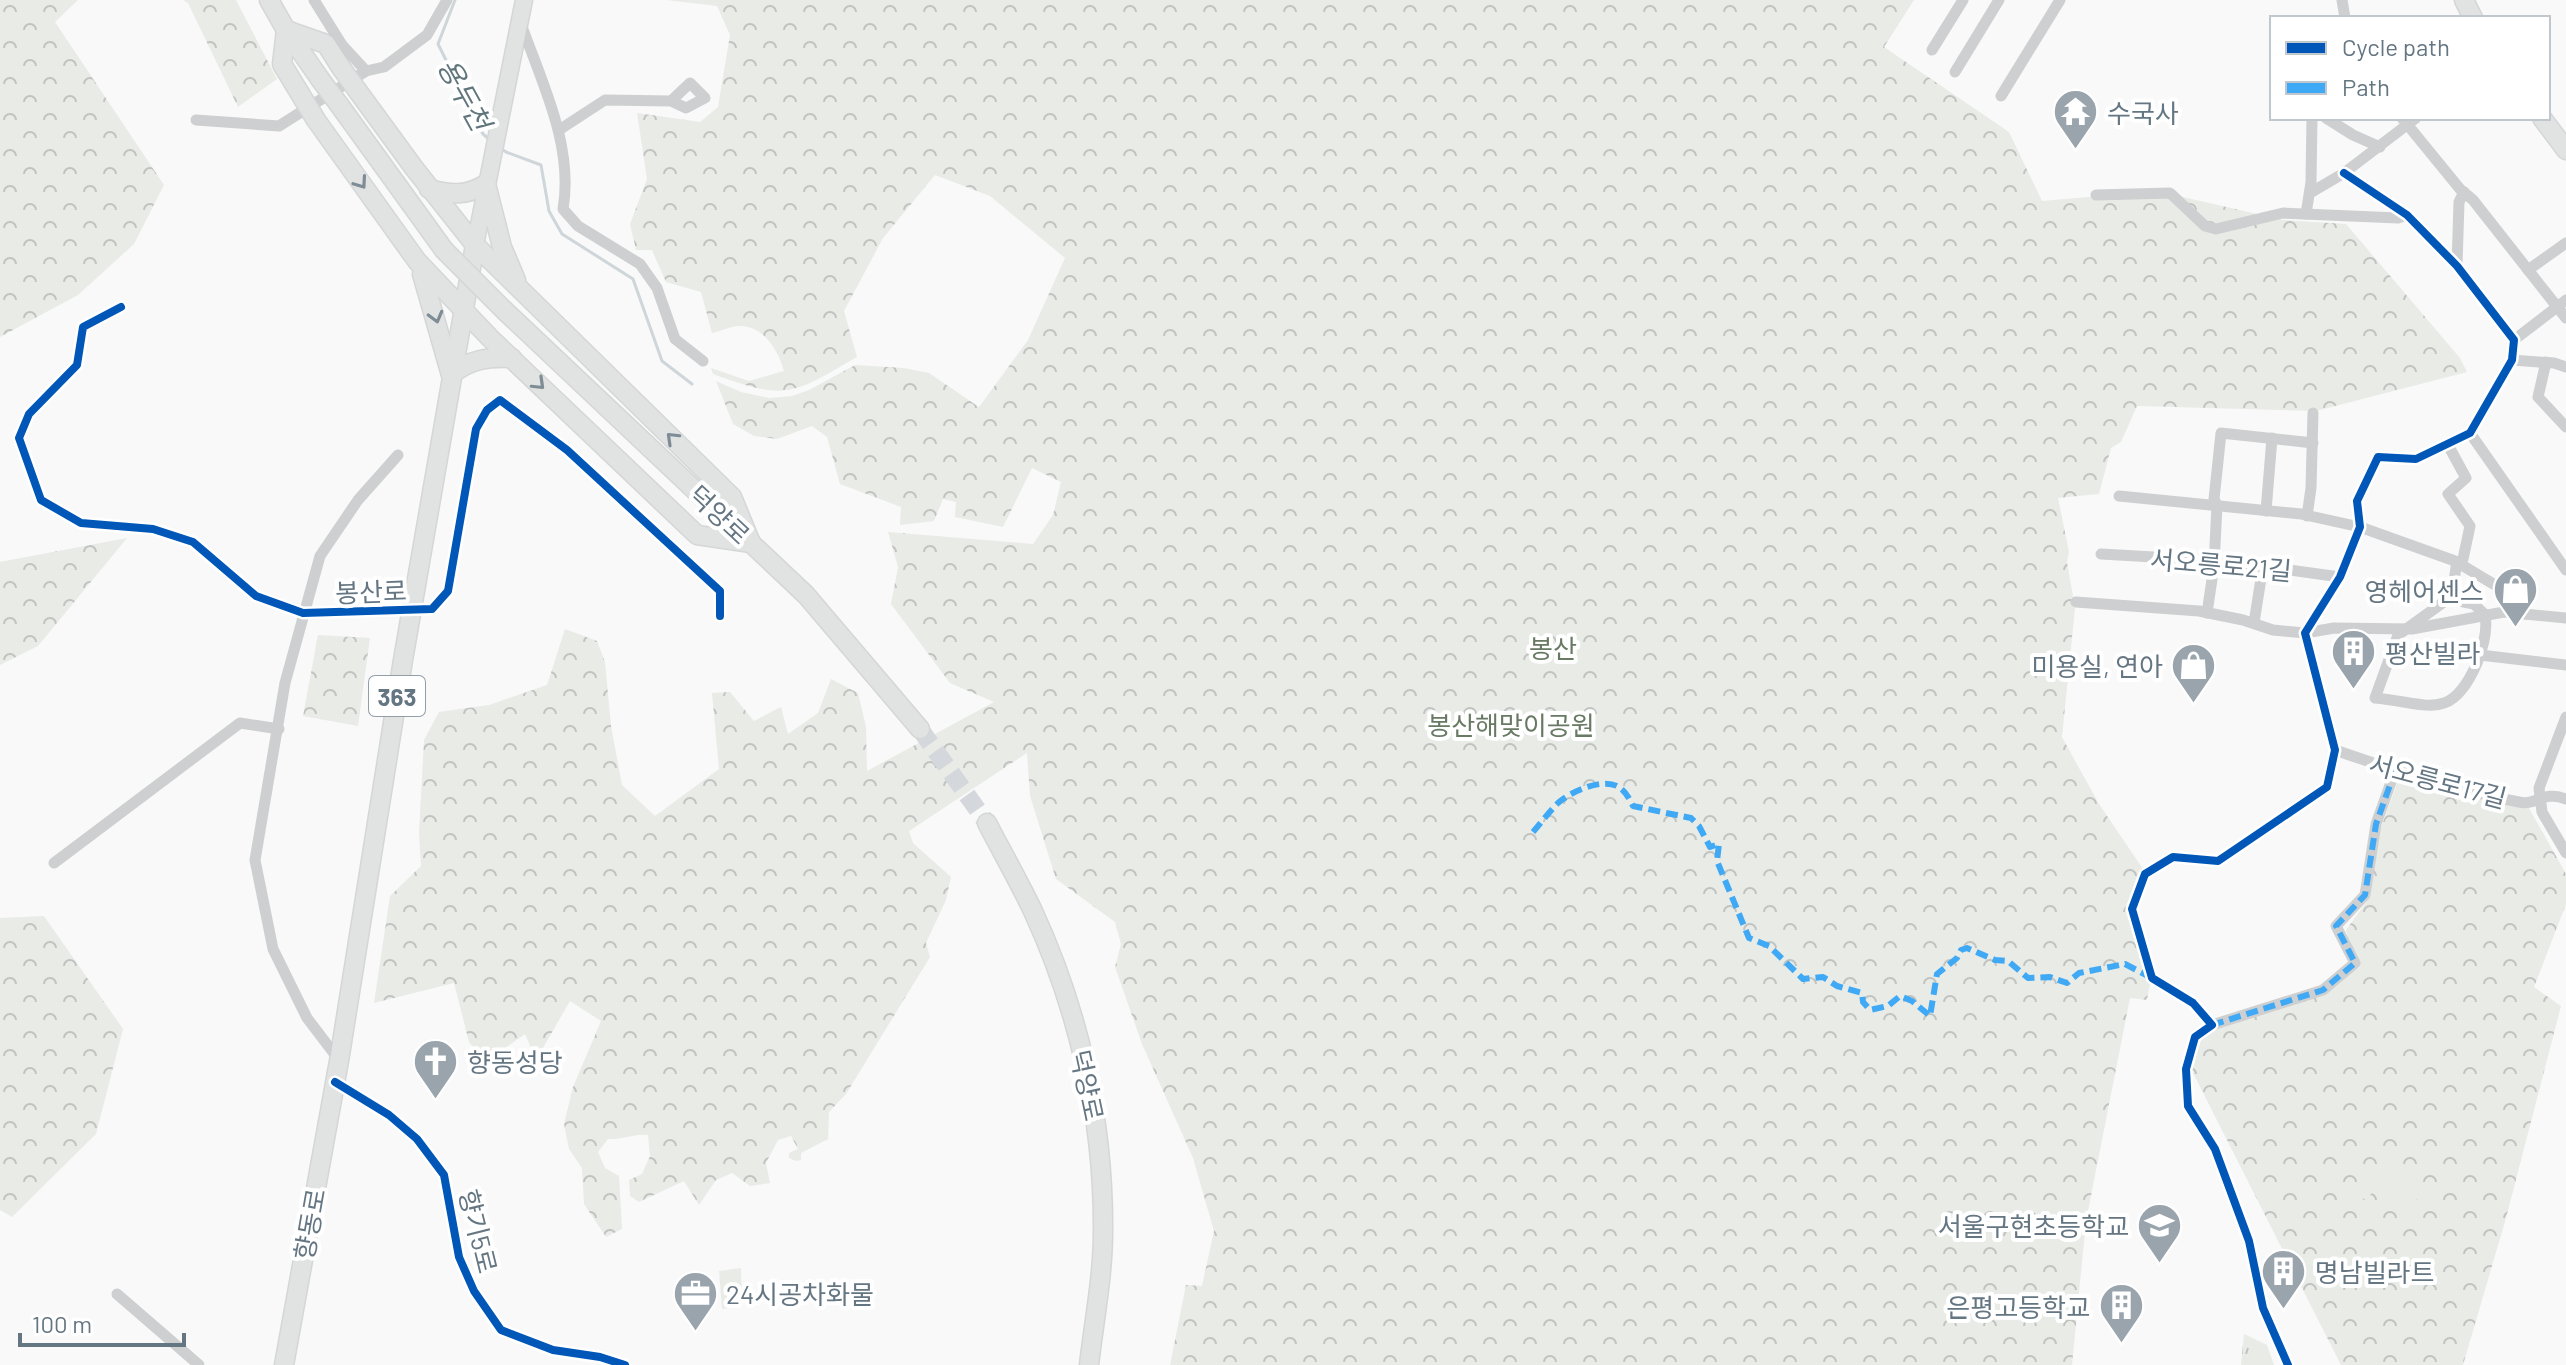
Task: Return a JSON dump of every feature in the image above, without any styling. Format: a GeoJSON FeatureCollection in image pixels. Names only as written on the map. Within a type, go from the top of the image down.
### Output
{"type":"FeatureCollection","features":[{"type":"Feature","properties":{"kind":"main road"},"geometry":{"type":"LineString","coordinates":[[269,0],[286,30],[282,64],[316,120],[417,261],[463,311],[697,535],[751,543]]}},
{"type":"Feature","properties":{"kind":"main road","name":"363"},"geometry":{"type":"LineString","coordinates":[[520,20],[524,0]]}},
{"type":"Feature","properties":{"kind":"main road","name":"봉산로"},"geometry":{"type":"LineString","coordinates":[[335,1082],[451,375],[520,20]]}},
{"type":"Feature","properties":{"kind":"main road"},"geometry":{"type":"LineString","coordinates":[[286,30],[326,44],[429,189],[475,245],[732,497],[751,543]]}},
{"type":"Feature","properties":{"kind":"main road","name":"덕양로"},"geometry":{"type":"LineString","coordinates":[[286,30],[444,250],[806,595],[920,729]]}},
{"type":"Feature","properties":{"kind":"main road"},"geometry":{"type":"LineString","coordinates":[[2544,120],[2566,150]]}},
{"type":"Feature","properties":{"kind":"main road"},"geometry":{"type":"LineString","coordinates":[[429,189],[460,194],[486,184],[507,262],[528,297]]}},
{"type":"Feature","properties":{"kind":"main road"},"geometry":{"type":"LineString","coordinates":[[417,261],[429,289],[451,375],[465,363],[494,357],[512,358]]}},
{"type":"Feature","properties":{"kind":"main road","name":"덕양로"},"geometry":{"type":"LineString","coordinates":[[987,823],[1032,909],[1062,981],[1087,1072],[1102,1156],[1103,1236],[1089,1365]]}},
{"type":"Feature","properties":{"kind":"main road","name":"향동로"},"geometry":{"type":"LineString","coordinates":[[284,1365],[335,1082]]}},
{"type":"Feature","properties":{"kind":"street"},"geometry":{"type":"LineString","coordinates":[[314,0],[342,45],[366,71]]}},
{"type":"Feature","properties":{"kind":"street"},"geometry":{"type":"LineString","coordinates":[[196,120],[279,126],[366,71],[384,67],[427,35],[447,0]]}},
{"type":"Feature","properties":{"kind":"street"},"geometry":{"type":"LineString","coordinates":[[1932,50],[1963,0]]}},
{"type":"Feature","properties":{"kind":"street"},"geometry":{"type":"LineString","coordinates":[[1955,72],[1999,0]]}},
{"type":"Feature","properties":{"kind":"street"},"geometry":{"type":"LineString","coordinates":[[2001,96],[2060,0]]}},
{"type":"Feature","properties":{"kind":"street"},"geometry":{"type":"LineString","coordinates":[[520,20],[559,130],[566,188],[563,209],[578,226],[640,264],[657,288],[675,339],[703,361]]}},
{"type":"Feature","properties":{"kind":"street"},"geometry":{"type":"LineString","coordinates":[[559,130],[605,100],[671,101]]}},
{"type":"Feature","properties":{"kind":"street"},"geometry":{"type":"LineString","coordinates":[[2306,214],[2310,193],[2312,120]]}},
{"type":"Feature","properties":{"kind":"street"},"geometry":{"type":"LineString","coordinates":[[2329,120],[2380,147]]}},
{"type":"Feature","properties":{"kind":"street"},"geometry":{"type":"LineString","coordinates":[[2310,193],[2380,147],[2409,120],[2528,270],[2561,303],[2566,318]]}},
{"type":"Feature","properties":{"kind":"street"},"geometry":{"type":"LineString","coordinates":[[2344,173],[2407,215],[2457,266],[2514,340],[2512,360],[2470,433],[2566,570]]}},
{"type":"Feature","properties":{"kind":"street"},"geometry":{"type":"LineString","coordinates":[[2457,266],[2459,202],[2464,192]]}},
{"type":"Feature","properties":{"kind":"street"},"geometry":{"type":"LineString","coordinates":[[2096,195],[2170,193],[2205,226],[2216,229],[2283,213],[2398,218],[2407,215]]}},
{"type":"Feature","properties":{"kind":"street"},"geometry":{"type":"LineString","coordinates":[[2528,270],[2564,244]]}},
{"type":"Feature","properties":{"kind":"street"},"geometry":{"type":"LineString","coordinates":[[2514,340],[2561,303]]}},
{"type":"Feature","properties":{"kind":"street","name":"봉산로"},"geometry":{"type":"LineString","coordinates":[[121,307],[83,327],[77,365],[29,414],[19,438],[41,500],[81,523],[153,529],[193,542],[256,596],[303,613],[432,609],[448,591],[476,429],[487,410],[500,400],[567,450],[720,591],[720,616]]}},
{"type":"Feature","properties":{"kind":"street"},"geometry":{"type":"LineString","coordinates":[[2512,360],[2566,367]]}},
{"type":"Feature","properties":{"kind":"street"},"geometry":{"type":"LineString","coordinates":[[2546,362],[2538,397],[2566,427]]}},
{"type":"Feature","properties":{"kind":"street"},"geometry":{"type":"LineString","coordinates":[[2307,516],[2313,413]]}},
{"type":"Feature","properties":{"kind":"street"},"geometry":{"type":"LineString","coordinates":[[2207,613],[2214,562],[2217,505],[2214,499],[2221,433],[2313,443]]}},
{"type":"Feature","properties":{"kind":"street","name":"서오릉로21길"},"geometry":{"type":"LineString","coordinates":[[2305,633],[2340,577],[2360,527],[2357,501],[2378,457],[2416,459],[2470,433]]}},
{"type":"Feature","properties":{"kind":"street"},"geometry":{"type":"LineString","coordinates":[[2266,511],[2272,438]]}},
{"type":"Feature","properties":{"kind":"street"},"geometry":{"type":"LineString","coordinates":[[2448,445],[2466,478],[2448,494],[2470,526],[2463,559],[2456,567],[2452,596],[2398,635],[2375,698],[2431,707],[2449,703],[2469,684],[2480,655],[2485,615],[2474,604],[2449,599]]}},
{"type":"Feature","properties":{"kind":"street","name":"봉산로"},"geometry":{"type":"LineString","coordinates":[[339,1061],[307,1018],[273,949],[255,860],[285,683],[320,556],[358,500],[398,455]]}},
{"type":"Feature","properties":{"kind":"street"},"geometry":{"type":"LineString","coordinates":[[2119,496],[2307,516],[2360,527],[2460,564],[2505,591],[2526,614],[2566,618]]}},
{"type":"Feature","properties":{"kind":"street","name":"서오릉로21길"},"geometry":{"type":"LineString","coordinates":[[2101,554],[2263,566],[2340,577]]}},
{"type":"Feature","properties":{"kind":"street"},"geometry":{"type":"LineString","coordinates":[[2254,623],[2263,566]]}},
{"type":"Feature","properties":{"kind":"street","name":"서오릉로21길"},"geometry":{"type":"LineString","coordinates":[[2076,602],[2207,613],[2273,630],[2305,633],[2334,628],[2408,629],[2485,615],[2526,614]]}},
{"type":"Feature","properties":{"kind":"street"},"geometry":{"type":"LineString","coordinates":[[2212,1025],[2193,1003],[2152,978],[2132,909],[2145,874],[2173,857],[2218,861],[2327,787],[2335,750],[2305,633]]}},
{"type":"Feature","properties":{"kind":"street"},"geometry":{"type":"LineString","coordinates":[[2480,655],[2566,665]]}},
{"type":"Feature","properties":{"kind":"street","name":"서오릉로17길"},"geometry":{"type":"LineString","coordinates":[[2540,798],[2539,788],[2566,717]]}},
{"type":"Feature","properties":{"kind":"street"},"geometry":{"type":"LineString","coordinates":[[54,863],[240,723],[279,729]]}},
{"type":"Feature","properties":{"kind":"street","name":"서오릉로17길"},"geometry":{"type":"LineString","coordinates":[[2335,750],[2395,771],[2524,804],[2551,794],[2566,799]]}},
{"type":"Feature","properties":{"kind":"street"},"geometry":{"type":"LineString","coordinates":[[2288,1365],[2263,1308],[2249,1241],[2215,1149],[2188,1106],[2186,1069],[2195,1037],[2212,1025],[2323,990],[2355,963],[2336,926],[2365,895],[2376,824],[2395,771]]}},
{"type":"Feature","properties":{"kind":"street"},"geometry":{"type":"LineString","coordinates":[[2540,798],[2542,812],[2566,853]]}},
{"type":"Feature","properties":{"kind":"street","name":"향기5로"},"geometry":{"type":"LineString","coordinates":[[335,1082],[389,1115],[417,1139],[444,1175],[459,1257],[474,1291],[501,1330],[553,1350],[625,1365]]}},
{"type":"Feature","properties":{"kind":"street"},"geometry":{"type":"LineString","coordinates":[[117,1294],[199,1365]]}},
{"type":"Feature","properties":{"kind":"green space"},"geometry":{"type":"Polygon","coordinates":[[[0,0],[78,0],[55,22],[164,185],[134,244],[78,295],[0,337],[0,0]]]}},
{"type":"Feature","properties":{"kind":"green space"},"geometry":{"type":"Polygon","coordinates":[[[183,0],[236,0],[277,79],[238,107],[188,3],[183,0]]]}},
{"type":"Feature","properties":{"kind":"green space","name":"봉산"},"geometry":{"type":"Polygon","coordinates":[[[667,0],[1914,0],[1884,47],[2009,132],[2042,201],[2157,191],[2283,220],[2346,224],[2460,358],[2467,372],[2316,411],[2137,406],[2121,442],[2111,448],[2099,494],[2058,498],[2069,552],[2067,562],[2075,608],[2062,737],[2099,804],[2143,869],[2127,912],[2150,984],[2147,1000],[2130,998],[2086,1221],[2072,1365],[1170,1365],[1186,1285],[1202,1286],[1214,1231],[1193,1158],[1142,1044],[1115,967],[1121,944],[1115,922],[1056,879],[1030,796],[1027,753],[909,831],[913,843],[951,877],[946,900],[926,943],[930,957],[846,1094],[829,1112],[828,1139],[801,1153],[801,1160],[796,1161],[789,1158],[789,1153],[798,1149],[791,1136],[778,1140],[766,1163],[770,1183],[750,1186],[732,1173],[716,1180],[699,1205],[684,1181],[639,1202],[630,1196],[629,1180],[642,1174],[650,1156],[648,1135],[608,1139],[598,1152],[605,1168],[619,1176],[622,1229],[606,1237],[584,1204],[582,1168],[569,1149],[564,1124],[573,1087],[601,1021],[570,1001],[536,1060],[525,1034],[485,1062],[469,1042],[454,983],[374,1003],[390,896],[421,866],[419,833],[424,740],[439,712],[489,705],[547,685],[565,629],[597,641],[605,662],[611,726],[622,785],[655,816],[719,769],[712,693],[730,692],[754,721],[781,707],[788,734],[818,713],[831,679],[858,693],[866,727],[867,771],[994,702],[950,683],[891,604],[898,567],[888,532],[1033,544],[1053,515],[1061,482],[1032,468],[1003,527],[955,517],[956,502],[943,499],[934,521],[900,525],[901,507],[840,484],[827,437],[812,426],[777,439],[754,436],[733,424],[716,381],[741,392],[769,398],[792,396],[855,365],[929,373],[979,407],[1028,340],[1065,258],[990,196],[935,175],[883,238],[844,311],[857,357],[817,379],[788,390],[757,388],[713,374],[711,368],[749,381],[784,371],[768,340],[754,329],[737,326],[712,333],[701,292],[666,282],[652,250],[636,250],[630,224],[647,179],[637,113],[700,122],[718,107],[730,35],[717,6],[667,0]]]}},
{"type":"Feature","properties":{"kind":"green space"},"geometry":{"type":"Polygon","coordinates":[[[127,538],[38,646],[0,665],[0,562],[127,538]]]}},
{"type":"Feature","properties":{"kind":"green space"},"geometry":{"type":"Polygon","coordinates":[[[318,635],[370,638],[358,726],[303,716],[318,635]]]}},
{"type":"Feature","properties":{"kind":"green space"},"geometry":{"type":"Polygon","coordinates":[[[2400,776],[2529,808],[2566,874],[2566,904],[2534,987],[2561,1006],[2506,1218],[2463,1365],[2341,1365],[2191,1069],[2200,1041],[2212,1025],[2323,990],[2354,963],[2346,930],[2370,897],[2380,830],[2400,776]]]}},
{"type":"Feature","properties":{"kind":"green space"},"geometry":{"type":"Polygon","coordinates":[[[44,916],[123,1029],[96,1134],[12,1217],[0,1210],[0,918],[44,916]]]}},
{"type":"Feature","properties":{"kind":"green space"},"geometry":{"type":"Polygon","coordinates":[[[2393,1158],[2426,1189],[2408,1209],[2381,1184],[2365,1200],[2352,1187],[2374,1165],[2381,1171],[2393,1158]]]}},
{"type":"Feature","properties":{"kind":"green space"},"geometry":{"type":"Polygon","coordinates":[[[741,1268],[742,1306],[722,1309],[719,1271],[741,1268]]]}},
{"type":"Feature","properties":{"kind":"green space"},"geometry":{"type":"Polygon","coordinates":[[[2244,1334],[2267,1345],[2274,1365],[2241,1365],[2244,1334]]]}},
{"type":"Feature","properties":{"kind":"waterway","name":"용두천"},"geometry":{"type":"LineString","coordinates":[[455,0],[438,44],[483,134],[490,140]]}},
{"type":"Feature","properties":{"kind":"waterway","name":"용두천"},"geometry":{"type":"LineString","coordinates":[[499,147],[541,165],[549,211],[562,234],[633,279],[662,361],[692,384]]}},
{"type":"Feature","properties":{"kind":"tunnel"},"geometry":{"type":"LineString","coordinates":[[920,729],[987,823]]}},
{"type":"Feature","properties":{"kind":"marked path"},"geometry":{"type":"LineString","coordinates":[[2212,1025],[2323,990],[2355,963],[2336,926],[2365,895],[2376,824],[2395,771]]}},
{"type":"Feature","properties":{"kind":"marked path"},"geometry":{"type":"LineString","coordinates":[[1533,832],[1563,799],[1586,787],[1603,784],[1620,788],[1633,806],[1691,818],[1710,847],[1719,844],[1717,861],[1749,938],[1769,946],[1803,979],[1823,977],[1837,986],[1862,993],[1863,1002],[1870,1010],[1888,1006],[1900,996],[1912,1001],[1930,1016],[1937,974],[1957,958],[1961,950],[1967,948],[1995,960],[2008,961],[2028,978],[2050,977],[2067,983],[2079,973],[2125,964],[2152,978]]}},
{"type":"Feature","properties":{"kind":"cycle path"},"geometry":{"type":"LineString","coordinates":[[2288,1365],[2263,1308],[2249,1241],[2215,1149],[2188,1106],[2186,1069],[2195,1037],[2212,1025],[2193,1003],[2152,978],[2132,909],[2145,874],[2173,857],[2218,861],[2327,787],[2335,750],[2305,633],[2340,577],[2360,527],[2357,501],[2378,457],[2416,459],[2470,433],[2512,360],[2514,340],[2457,266],[2407,215],[2344,173]]}},
{"type":"Feature","properties":{"kind":"cycle path"},"geometry":{"type":"LineString","coordinates":[[121,307],[83,327],[77,365],[29,414],[19,438],[41,500],[81,523],[153,529],[193,542],[256,596],[303,613],[432,609],[448,591],[476,429],[487,410],[500,400],[567,450],[720,591],[720,616]]}},
{"type":"Feature","properties":{"kind":"cycle path"},"geometry":{"type":"LineString","coordinates":[[335,1082],[389,1115],[417,1139],[444,1175],[459,1257],[474,1291],[501,1330],[553,1350],[600,1357],[625,1365]]}},
{"type":"Feature","properties":{"kind":"place","name":"수국사"},"geometry":{"type":"Point","coordinates":[2076,151]}},
{"type":"Feature","properties":{"kind":"place","name":"영헤어센스"},"geometry":{"type":"Point","coordinates":[2515,629]}},
{"type":"Feature","properties":{"kind":"place","name":"평산빌라"},"geometry":{"type":"Point","coordinates":[2354,691]}},
{"type":"Feature","properties":{"kind":"place","name":"미용실, 연아"},"geometry":{"type":"Point","coordinates":[2194,704]}},
{"type":"Feature","properties":{"kind":"place","name":"향동성당"},"geometry":{"type":"Point","coordinates":[436,1100]}},
{"type":"Feature","properties":{"kind":"place","name":"서울구현초등학교"},"geometry":{"type":"Point","coordinates":[2160,1264]}},
{"type":"Feature","properties":{"kind":"place","name":"명남빌라트"},"geometry":{"type":"Point","coordinates":[2284,1310]}},
{"type":"Feature","properties":{"kind":"place","name":"24시공차화물"},"geometry":{"type":"Point","coordinates":[695,1332]}},
{"type":"Feature","properties":{"kind":"place","name":"은평고등학교"},"geometry":{"type":"Point","coordinates":[2121,1345]}},
{"type":"Feature","properties":{"kind":"park label","name":"봉산해맞이공원"},"geometry":{"type":"Point","coordinates":[1511,724]}}]}
